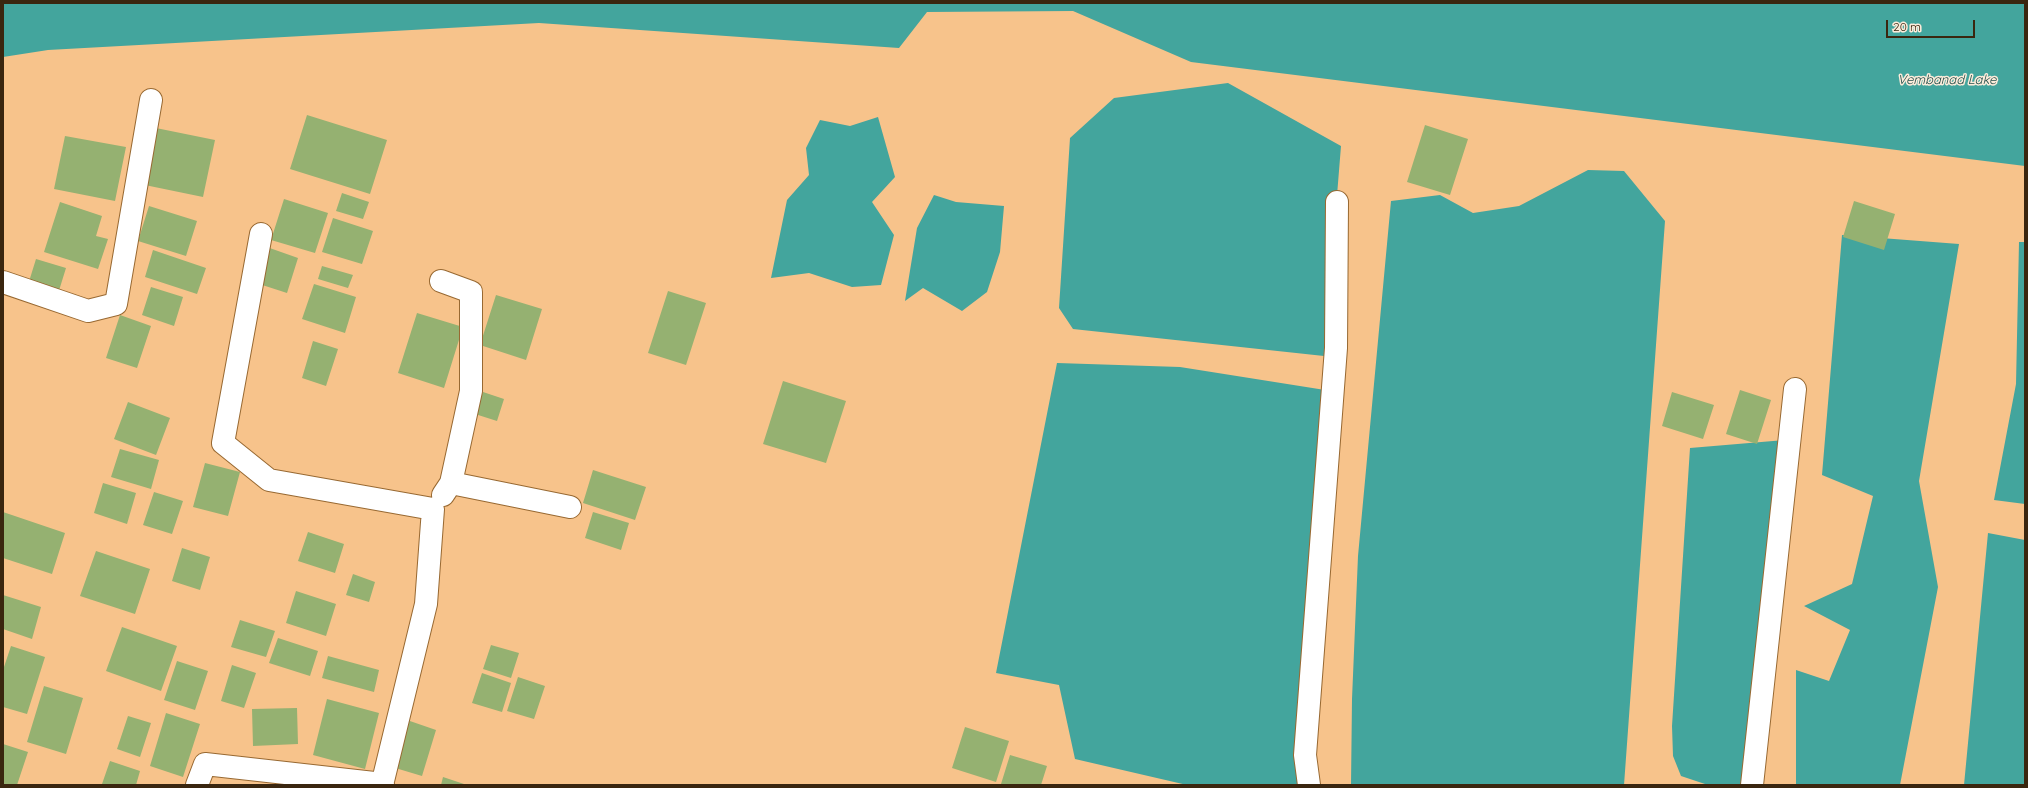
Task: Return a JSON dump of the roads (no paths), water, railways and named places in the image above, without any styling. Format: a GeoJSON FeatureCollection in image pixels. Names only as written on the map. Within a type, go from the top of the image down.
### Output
{"type":"FeatureCollection","features":[{"type":"Feature","properties":{"kind":"street"},"geometry":{"type":"LineString","coordinates":[[3,282],[88,311],[116,304],[151,100]]}},
{"type":"Feature","properties":{"kind":"street"},"geometry":{"type":"LineString","coordinates":[[1309,785],[1305,755],[1336,348],[1337,202]]}},
{"type":"Feature","properties":{"kind":"street"},"geometry":{"type":"LineString","coordinates":[[261,234],[223,443],[269,480],[433,510]]}},
{"type":"Feature","properties":{"kind":"street"},"geometry":{"type":"LineString","coordinates":[[197,785],[205,764],[382,784],[426,604],[433,510],[451,483],[471,391],[471,292],[441,281]]}},
{"type":"Feature","properties":{"kind":"street"},"geometry":{"type":"LineString","coordinates":[[1752,785],[1794,389]]}},
{"type":"Feature","properties":{"kind":"street"},"geometry":{"type":"LineString","coordinates":[[451,483],[570,507]]}},
{"type":"Feature","properties":{"kind":"water","name":"Vembanad Lake"},"geometry":{"type":"Polygon","coordinates":[[[3,3],[2025,3],[2025,166],[1191,62],[1073,11],[927,12],[899,48],[539,23],[48,50],[3,57],[3,3]]]}},
{"type":"Feature","properties":{"kind":"water"},"geometry":{"type":"Polygon","coordinates":[[[1228,83],[1341,146],[1324,356],[1073,329],[1059,308],[1070,138],[1114,98],[1228,83]]]}},
{"type":"Feature","properties":{"kind":"water"},"geometry":{"type":"Polygon","coordinates":[[[878,117],[895,177],[872,202],[894,235],[881,285],[852,287],[809,273],[771,278],[787,200],[809,175],[806,148],[820,120],[850,126],[878,117]]]}},
{"type":"Feature","properties":{"kind":"water"},"geometry":{"type":"Polygon","coordinates":[[[1588,170],[1624,171],[1665,221],[1624,785],[1351,785],[1352,699],[1358,556],[1391,201],[1440,195],[1473,213],[1519,206],[1588,170]]]}},
{"type":"Feature","properties":{"kind":"water"},"geometry":{"type":"Polygon","coordinates":[[[934,195],[956,202],[1004,206],[1000,252],[987,292],[962,311],[923,288],[905,301],[917,228],[934,195]]]}},
{"type":"Feature","properties":{"kind":"water"},"geometry":{"type":"Polygon","coordinates":[[[1842,235],[1959,244],[1919,481],[1938,587],[1900,785],[1796,785],[1796,670],[1829,681],[1850,630],[1804,606],[1852,584],[1873,496],[1822,475],[1842,235]]]}},
{"type":"Feature","properties":{"kind":"water"},"geometry":{"type":"Polygon","coordinates":[[[2019,242],[2025,242],[2025,504],[1994,500],[2016,384],[2019,242]]]}},
{"type":"Feature","properties":{"kind":"water"},"geometry":{"type":"Polygon","coordinates":[[[1057,363],[1180,367],[1325,390],[1305,785],[1187,785],[1075,759],[1059,685],[996,673],[1057,363]]]}},
{"type":"Feature","properties":{"kind":"water"},"geometry":{"type":"Polygon","coordinates":[[[1785,440],[1755,785],[1708,785],[1681,776],[1673,756],[1672,726],[1690,448],[1785,440]]]}},
{"type":"Feature","properties":{"kind":"water"},"geometry":{"type":"Polygon","coordinates":[[[1988,533],[2025,540],[2025,785],[1964,785],[1988,533]]]}}]}
